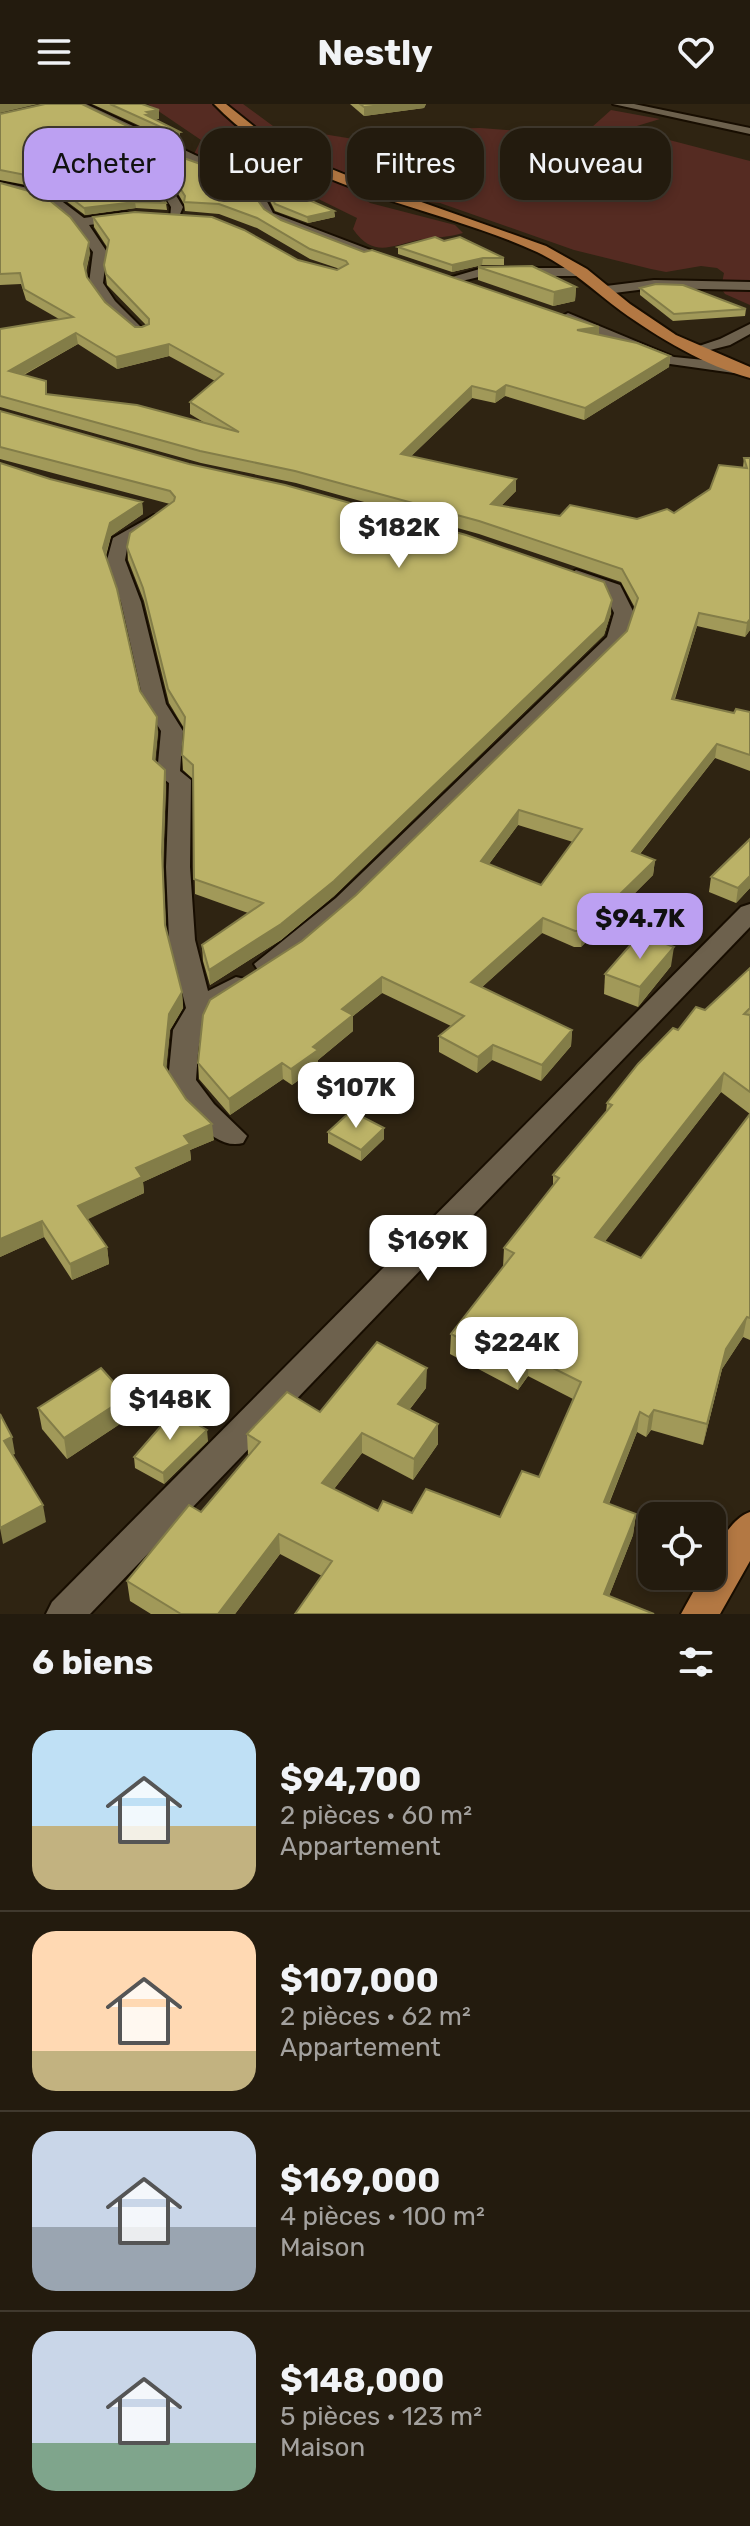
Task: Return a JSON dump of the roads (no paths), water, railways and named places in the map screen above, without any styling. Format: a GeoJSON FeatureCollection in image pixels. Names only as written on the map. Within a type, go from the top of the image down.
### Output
{"type":"FeatureCollection","features":[{"type":"Feature","properties":{"kind":"main road"},"geometry":{"type":"LineString","coordinates":[[219,104],[278,151],[352,182],[516,239],[582,272],[644,321],[694,350],[750,373]]}},
{"type":"Feature","properties":{"kind":"main road"},"geometry":{"type":"LineString","coordinates":[[700,1614],[750,1528]]}},
{"type":"Feature","properties":{"kind":"street"},"geometry":{"type":"LineString","coordinates":[[77,104],[128,128]]}},
{"type":"Feature","properties":{"kind":"street"},"geometry":{"type":"LineString","coordinates":[[618,104],[750,131]]}},
{"type":"Feature","properties":{"kind":"street"},"geometry":{"type":"LineString","coordinates":[[184,155],[238,180],[258,195],[268,215],[405,265]]}},
{"type":"Feature","properties":{"kind":"street"},"geometry":{"type":"LineString","coordinates":[[0,173],[24,177]]}},
{"type":"Feature","properties":{"kind":"street"},"geometry":{"type":"LineString","coordinates":[[0,186],[24,191]]}},
{"type":"Feature","properties":{"kind":"street"},"geometry":{"type":"LineString","coordinates":[[15,203],[24,200]]}},
{"type":"Feature","properties":{"kind":"street"},"geometry":{"type":"LineString","coordinates":[[52,200],[62,204],[81,222],[100,252],[95,275],[110,307],[141,332]]}},
{"type":"Feature","properties":{"kind":"street"},"geometry":{"type":"LineString","coordinates":[[174,200],[177,207],[174,216]]}},
{"type":"Feature","properties":{"kind":"street"},"geometry":{"type":"LineString","coordinates":[[81,222],[136,215]]}},
{"type":"Feature","properties":{"kind":"street"},"geometry":{"type":"LineString","coordinates":[[449,280],[483,272],[582,272]]}},
{"type":"Feature","properties":{"kind":"street"},"geometry":{"type":"LineString","coordinates":[[435,275],[479,289]]}},
{"type":"Feature","properties":{"kind":"street"},"geometry":{"type":"LineString","coordinates":[[606,290],[654,284],[750,286]]}},
{"type":"Feature","properties":{"kind":"street"},"geometry":{"type":"LineString","coordinates":[[550,311],[600,329],[661,358],[734,368]]}},
{"type":"Feature","properties":{"kind":"street"},"geometry":{"type":"LineString","coordinates":[[694,350],[725,342],[750,328]]}},
{"type":"Feature","properties":{"kind":"street"},"geometry":{"type":"LineString","coordinates":[[147,506],[164,511],[119,542],[116,560],[131,602],[155,704],[172,731],[168,774],[180,780],[178,867],[182,940],[199,1008]]}},
{"type":"Feature","properties":{"kind":"street"},"geometry":{"type":"LineString","coordinates":[[233,1136],[204,1111],[182,1081],[187,1030],[199,1008],[292,948],[345,903],[617,639],[624,613],[613,589],[557,570]]}},
{"type":"Feature","properties":{"kind":"street"},"geometry":{"type":"LineString","coordinates":[[65,1614],[750,912]]}}]}
